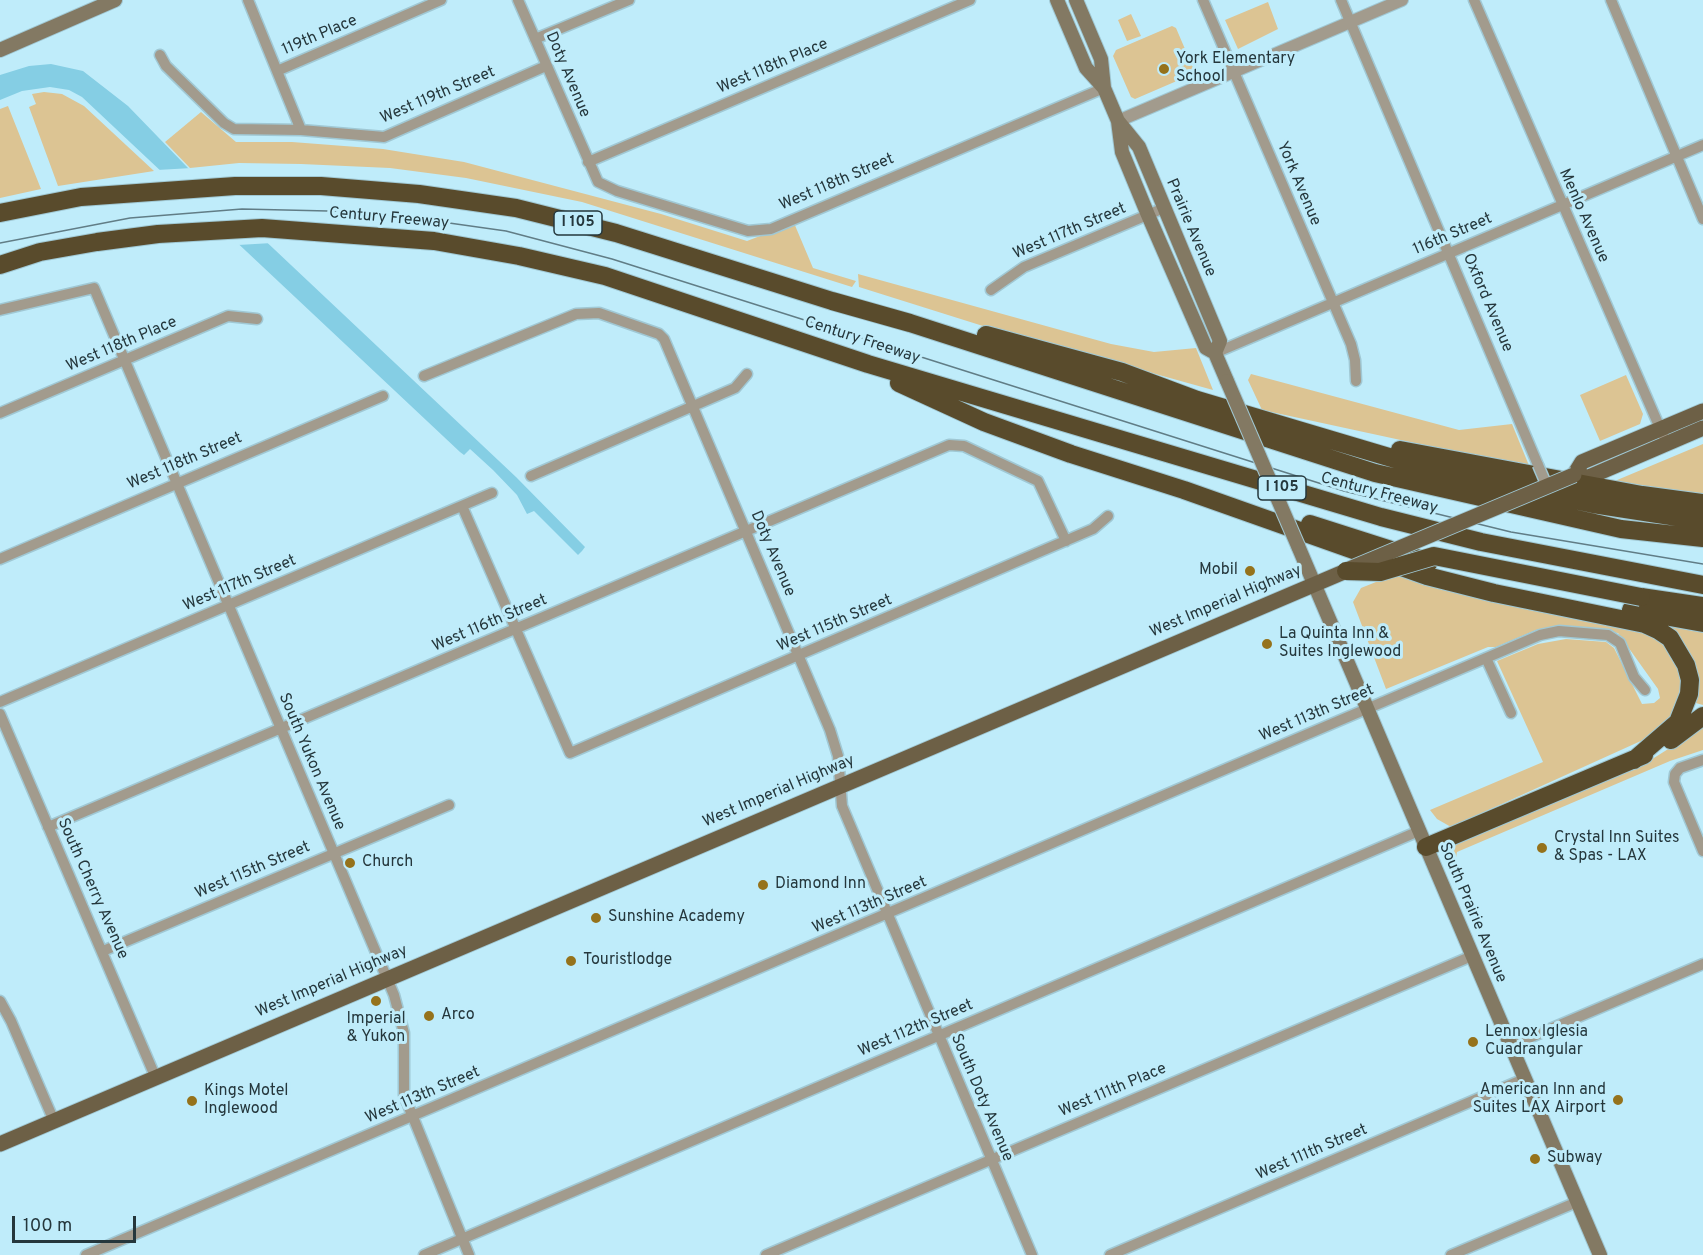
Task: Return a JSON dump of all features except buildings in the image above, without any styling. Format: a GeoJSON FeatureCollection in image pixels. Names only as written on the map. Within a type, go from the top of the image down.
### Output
{"type":"FeatureCollection","features":[{"type":"Feature","properties":{"kind":"highway","name":"Century Freeway"},"geometry":{"type":"LineString","coordinates":[[0,211],[81,197],[235,186],[343,188],[419,194],[516,207],[616,233],[910,323],[1375,473],[1621,529],[1703,538]]}},
{"type":"Feature","properties":{"kind":"highway","name":"Century Freeway"},"geometry":{"type":"LineString","coordinates":[[0,265],[40,252],[97,242],[217,230],[262,228],[434,241],[519,255],[605,276],[868,364],[1381,517],[1481,542],[1703,585]]}},
{"type":"Feature","properties":{"kind":"highway"},"geometry":{"type":"LineString","coordinates":[[910,323],[969,330],[1122,372],[1197,400],[1429,469],[1593,504],[1703,521]]}},
{"type":"Feature","properties":{"kind":"highway"},"geometry":{"type":"LineString","coordinates":[[868,364],[900,384],[984,422],[1427,576],[1494,593],[1645,624],[1658,630],[1670,638],[1686,665],[1690,680],[1689,694],[1678,722],[1634,760]]}},
{"type":"Feature","properties":{"kind":"highway"},"geometry":{"type":"LineString","coordinates":[[1311,435],[1642,495],[1703,503]]}},
{"type":"Feature","properties":{"kind":"highway"},"geometry":{"type":"LineString","coordinates":[[1184,490],[1341,533],[1472,577],[1703,623]]}},
{"type":"Feature","properties":{"kind":"highway"},"geometry":{"type":"LineString","coordinates":[[1346,571],[1380,572],[1434,556],[1641,597],[1703,606]]}},
{"type":"Feature","properties":{"kind":"highway"},"geometry":{"type":"LineString","coordinates":[[1423,839],[1634,760],[1663,746],[1703,716]]}},
{"type":"Feature","properties":{"kind":"main road"},"geometry":{"type":"LineString","coordinates":[[0,50],[116,0]]}},
{"type":"Feature","properties":{"kind":"main road","name":"Prairie Avenue"},"geometry":{"type":"LineString","coordinates":[[1058,0],[1086,68],[1104,88]]}},
{"type":"Feature","properties":{"kind":"main road","name":"Prairie Avenue"},"geometry":{"type":"LineString","coordinates":[[1076,0],[1101,59],[1104,88],[1118,121],[1138,147],[1220,341],[1215,353]]}},
{"type":"Feature","properties":{"kind":"main road","name":"Prairie Avenue"},"geometry":{"type":"LineString","coordinates":[[1118,121],[1122,152],[1148,215],[1206,348],[1215,353],[1315,584]]}},
{"type":"Feature","properties":{"kind":"main road","name":"West Imperial Highway"},"geometry":{"type":"LineString","coordinates":[[0,1144],[155,1076],[1547,486],[1574,475],[1589,477],[1664,436],[1703,411]]}},
{"type":"Feature","properties":{"kind":"main road","name":"West Imperial Highway"},"geometry":{"type":"LineString","coordinates":[[1664,436],[1703,428]]}},
{"type":"Feature","properties":{"kind":"main road","name":"South Prairie Avenue"},"geometry":{"type":"LineString","coordinates":[[1315,584],[1600,1255]]}},
{"type":"Feature","properties":{"kind":"street"},"geometry":{"type":"LineString","coordinates":[[248,0],[301,130]]}},
{"type":"Feature","properties":{"kind":"street","name":"119th Place"},"geometry":{"type":"LineString","coordinates":[[277,70],[441,0]]}},
{"type":"Feature","properties":{"kind":"street","name":"Doty Avenue"},"geometry":{"type":"LineString","coordinates":[[518,0],[588,162]]}},
{"type":"Feature","properties":{"kind":"street"},"geometry":{"type":"LineString","coordinates":[[535,39],[629,0]]}},
{"type":"Feature","properties":{"kind":"street","name":"West 118th Place"},"geometry":{"type":"LineString","coordinates":[[588,162],[970,0]]}},
{"type":"Feature","properties":{"kind":"street","name":"York Avenue"},"geometry":{"type":"LineString","coordinates":[[1203,0],[1351,346],[1357,370],[1356,381]]}},
{"type":"Feature","properties":{"kind":"street","name":"Oxford Avenue"},"geometry":{"type":"LineString","coordinates":[[1341,0],[1547,486]]}},
{"type":"Feature","properties":{"kind":"street"},"geometry":{"type":"LineString","coordinates":[[1118,121],[1402,0]]}},
{"type":"Feature","properties":{"kind":"street","name":"Menlo Avenue"},"geometry":{"type":"LineString","coordinates":[[1474,0],[1664,436]]}},
{"type":"Feature","properties":{"kind":"street"},"geometry":{"type":"LineString","coordinates":[[1611,0],[1703,219]]}},
{"type":"Feature","properties":{"kind":"street","name":"West 119th Street"},"geometry":{"type":"LineString","coordinates":[[160,55],[166,66],[229,127],[246,131],[301,130],[384,137],[546,66]]}},
{"type":"Feature","properties":{"kind":"street","name":"West 118th Street"},"geometry":{"type":"LineString","coordinates":[[588,162],[598,182],[617,191],[748,231],[759,231],[794,219],[1104,88]]}},
{"type":"Feature","properties":{"kind":"street","name":"116th Street"},"geometry":{"type":"LineString","coordinates":[[1215,353],[1703,145]]}},
{"type":"Feature","properties":{"kind":"street","name":"West 117th Street"},"geometry":{"type":"LineString","coordinates":[[991,290],[1023,267],[1164,208]]}},
{"type":"Feature","properties":{"kind":"street","name":"South Yukon Avenue"},"geometry":{"type":"LineString","coordinates":[[0,310],[94,288],[387,978],[400,1012],[404,1033],[404,1095],[411,1118],[469,1255]]}},
{"type":"Feature","properties":{"kind":"street","name":"Doty Avenue"},"geometry":{"type":"LineString","coordinates":[[424,376],[562,318],[586,312],[619,320],[658,334],[664,339],[830,730],[838,756],[842,785]]}},
{"type":"Feature","properties":{"kind":"street","name":"West 118th Place"},"geometry":{"type":"LineString","coordinates":[[0,413],[228,316],[257,319]]}},
{"type":"Feature","properties":{"kind":"street"},"geometry":{"type":"LineString","coordinates":[[531,476],[735,388],[747,374]]}},
{"type":"Feature","properties":{"kind":"street","name":"West 118th Street"},"geometry":{"type":"LineString","coordinates":[[0,559],[383,396]]}},
{"type":"Feature","properties":{"kind":"street","name":"West 116th Street"},"geometry":{"type":"LineString","coordinates":[[48,827],[942,447],[964,446],[1038,481],[1066,541]]}},
{"type":"Feature","properties":{"kind":"street","name":"West 117th Street"},"geometry":{"type":"LineString","coordinates":[[0,702],[492,493]]}},
{"type":"Feature","properties":{"kind":"street"},"geometry":{"type":"LineString","coordinates":[[462,506],[515,629]]}},
{"type":"Feature","properties":{"kind":"street","name":"West 115th Street"},"geometry":{"type":"LineString","coordinates":[[515,629],[570,753],[1066,541],[1093,529],[1108,516]]}},
{"type":"Feature","properties":{"kind":"street","name":"West 113th Street"},"geometry":{"type":"LineString","coordinates":[[86,1255],[888,915],[1540,635],[1559,631],[1608,634],[1620,643],[1634,677],[1645,690]]}},
{"type":"Feature","properties":{"kind":"street"},"geometry":{"type":"LineString","coordinates":[[1486,658],[1511,713]]}},
{"type":"Feature","properties":{"kind":"street","name":"South Cherry Avenue"},"geometry":{"type":"LineString","coordinates":[[0,714],[155,1076]]}},
{"type":"Feature","properties":{"kind":"street"},"geometry":{"type":"LineString","coordinates":[[1703,760],[1680,768],[1675,774],[1674,782],[1703,851]]}},
{"type":"Feature","properties":{"kind":"street","name":"South Doty Avenue"},"geometry":{"type":"LineString","coordinates":[[842,785],[842,806],[1032,1255]]}},
{"type":"Feature","properties":{"kind":"street","name":"West 115th Street"},"geometry":{"type":"LineString","coordinates":[[103,951],[449,805]]}},
{"type":"Feature","properties":{"kind":"street","name":"West 112th Street"},"geometry":{"type":"LineString","coordinates":[[424,1255],[938,1036],[1423,839]]}},
{"type":"Feature","properties":{"kind":"street","name":"West 111th Place"},"geometry":{"type":"LineString","coordinates":[[766,1255],[1472,956]]}},
{"type":"Feature","properties":{"kind":"street"},"geometry":{"type":"LineString","coordinates":[[1510,1046],[1703,964]]}},
{"type":"Feature","properties":{"kind":"street"},"geometry":{"type":"LineString","coordinates":[[0,1001],[11,1021],[54,1121]]}},
{"type":"Feature","properties":{"kind":"street","name":"West 111th Street"},"geometry":{"type":"LineString","coordinates":[[1110,1255],[1524,1078]]}},
{"type":"Feature","properties":{"kind":"street"},"geometry":{"type":"LineString","coordinates":[[1451,1255],[1577,1202]]}},
{"type":"Feature","properties":{"kind":"shaded area"},"geometry":{"type":"Polygon","coordinates":[[[1268,2],[1278,29],[1238,49],[1225,20],[1268,2]]]}},
{"type":"Feature","properties":{"kind":"shaded area"},"geometry":{"type":"Polygon","coordinates":[[[1131,14],[1141,36],[1127,41],[1118,20],[1131,14]]]}},
{"type":"Feature","properties":{"kind":"shaded area"},"geometry":{"type":"Polygon","coordinates":[[[1172,26],[1176,28],[1194,70],[1193,74],[1135,99],[1131,97],[1113,56],[1116,50],[1172,26]]]}},
{"type":"Feature","properties":{"kind":"shaded area"},"geometry":{"type":"Polygon","coordinates":[[[44,92],[62,94],[84,106],[154,171],[58,186],[29,107],[36,104],[32,94],[44,92]]]}},
{"type":"Feature","properties":{"kind":"shaded area"},"geometry":{"type":"Polygon","coordinates":[[[8,106],[41,189],[0,198],[0,109],[8,106]]]}},
{"type":"Feature","properties":{"kind":"shaded area"},"geometry":{"type":"Polygon","coordinates":[[[201,112],[236,142],[292,142],[383,149],[464,162],[661,214],[747,241],[794,223],[813,268],[856,281],[852,287],[582,202],[466,178],[390,168],[301,164],[239,163],[190,168],[165,142],[201,112]]]}},
{"type":"Feature","properties":{"kind":"shaded area"},"geometry":{"type":"Polygon","coordinates":[[[858,274],[1111,344],[1154,352],[1196,348],[1213,390],[983,326],[859,287],[858,274]]]}},
{"type":"Feature","properties":{"kind":"shaded area"},"geometry":{"type":"Polygon","coordinates":[[[1251,374],[1459,430],[1512,424],[1530,468],[1262,410],[1248,380],[1251,374]]]}},
{"type":"Feature","properties":{"kind":"shaded area"},"geometry":{"type":"Polygon","coordinates":[[[1626,375],[1643,414],[1640,424],[1600,441],[1580,395],[1626,375]]]}},
{"type":"Feature","properties":{"kind":"shaded area"},"geometry":{"type":"Polygon","coordinates":[[[1703,444],[1703,496],[1610,483],[1703,444]]]}},
{"type":"Feature","properties":{"kind":"shaded area"},"geometry":{"type":"Polygon","coordinates":[[[1401,572],[1642,631],[1660,640],[1674,656],[1682,675],[1678,704],[1670,720],[1643,740],[1451,827],[1437,819],[1430,810],[1543,762],[1497,661],[1538,644],[1566,639],[1606,642],[1614,648],[1642,704],[1654,703],[1660,698],[1658,689],[1618,633],[1573,627],[1536,630],[1386,689],[1353,602],[1361,588],[1401,572]]]}},
{"type":"Feature","properties":{"kind":"shaded area"},"geometry":{"type":"Polygon","coordinates":[[[1663,621],[1703,630],[1703,705],[1692,702],[1663,621]]]}},
{"type":"Feature","properties":{"kind":"shaded area"},"geometry":{"type":"Polygon","coordinates":[[[1703,727],[1703,750],[1670,761],[1457,852],[1455,863],[1448,848],[1646,763],[1703,727]]]}},
{"type":"Feature","properties":{"kind":"water"},"geometry":{"type":"Polygon","coordinates":[[[51,64],[83,71],[128,106],[188,168],[516,477],[585,547],[582,551],[578,555],[534,511],[527,514],[517,495],[493,470],[470,449],[464,455],[460,452],[82,97],[69,90],[50,87],[22,91],[0,100],[0,75],[29,66],[51,64]]]}},
{"type":"Feature","properties":{"kind":"pier"},"geometry":{"type":"Polygon","coordinates":[[[192,168],[272,243],[238,245],[157,170],[192,168]]]}},
{"type":"Feature","properties":{"kind":"tram line"},"geometry":{"type":"LineString","coordinates":[[0,243],[130,218],[242,209],[371,212],[506,231],[612,259],[1344,491],[1511,532],[1703,564]]}},
{"type":"Feature","properties":{"kind":"place","name":"York Elementary School"},"geometry":{"type":"Point","coordinates":[1164,69]}},
{"type":"Feature","properties":{"kind":"place","name":"Mobil"},"geometry":{"type":"Point","coordinates":[1250,571]}},
{"type":"Feature","properties":{"kind":"place","name":"La Quinta Inn & Suites Inglewood"},"geometry":{"type":"Point","coordinates":[1267,644]}},
{"type":"Feature","properties":{"kind":"place","name":"Crystal Inn Suites & Spas - LAX"},"geometry":{"type":"Point","coordinates":[1542,848]}},
{"type":"Feature","properties":{"kind":"place","name":"Church"},"geometry":{"type":"Point","coordinates":[350,863]}},
{"type":"Feature","properties":{"kind":"place","name":"Diamond Inn"},"geometry":{"type":"Point","coordinates":[763,885]}},
{"type":"Feature","properties":{"kind":"place","name":"Sunshine Academy"},"geometry":{"type":"Point","coordinates":[596,918]}},
{"type":"Feature","properties":{"kind":"place","name":"Touristlodge"},"geometry":{"type":"Point","coordinates":[571,961]}},
{"type":"Feature","properties":{"kind":"place","name":"Imperial & Yukon"},"geometry":{"type":"Point","coordinates":[376,1001]}},
{"type":"Feature","properties":{"kind":"place","name":"Arco"},"geometry":{"type":"Point","coordinates":[429,1016]}},
{"type":"Feature","properties":{"kind":"place","name":"Lennox Iglesia Cuadrangular"},"geometry":{"type":"Point","coordinates":[1473,1042]}},
{"type":"Feature","properties":{"kind":"place","name":"American Inn and Suites LAX Airport"},"geometry":{"type":"Point","coordinates":[1618,1100]}},
{"type":"Feature","properties":{"kind":"place","name":"Kings Motel Inglewood"},"geometry":{"type":"Point","coordinates":[192,1101]}},
{"type":"Feature","properties":{"kind":"place","name":"Subway"},"geometry":{"type":"Point","coordinates":[1535,1159]}}]}
